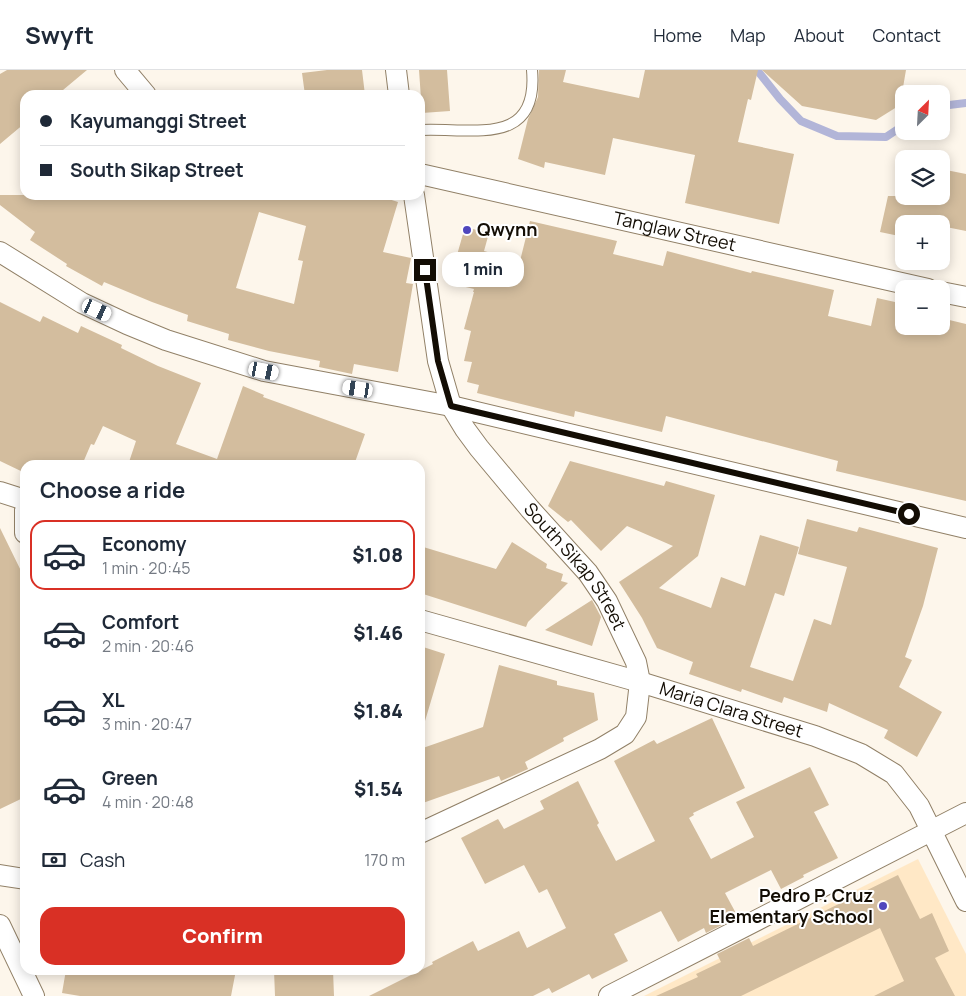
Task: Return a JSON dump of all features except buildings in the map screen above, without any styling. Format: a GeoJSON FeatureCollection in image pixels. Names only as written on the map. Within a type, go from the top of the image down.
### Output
{"type":"FeatureCollection","features":[{"type":"Feature","properties":{"kind":"street"},"geometry":{"type":"LineString","coordinates":[[125,70],[142,90]]}},
{"type":"Feature","properties":{"kind":"street"},"geometry":{"type":"LineString","coordinates":[[396,70],[398,90]]}},
{"type":"Feature","properties":{"kind":"street","name":"Tanglaw Street"},"geometry":{"type":"LineString","coordinates":[[425,175],[895,282]]}},
{"type":"Feature","properties":{"kind":"street","name":"South Sikap Street"},"geometry":{"type":"LineString","coordinates":[[415,200],[438,361],[451,406],[479,448],[530,509],[588,573],[607,601],[636,662],[640,682],[636,717],[625,734],[600,749],[425,831]]}},
{"type":"Feature","properties":{"kind":"street"},"geometry":{"type":"LineString","coordinates":[[0,252],[82,303],[126,324],[166,340],[264,371],[451,406],[966,528]]}},
{"type":"Feature","properties":{"kind":"street"},"geometry":{"type":"LineString","coordinates":[[950,294],[966,297]]}},
{"type":"Feature","properties":{"kind":"street"},"geometry":{"type":"LineString","coordinates":[[0,492],[20,498]]}},
{"type":"Feature","properties":{"kind":"street","name":"Maria Clara Street"},"geometry":{"type":"LineString","coordinates":[[425,621],[640,682],[815,736],[861,754],[894,774],[919,806],[966,901]]}},
{"type":"Feature","properties":{"kind":"street"},"geometry":{"type":"LineString","coordinates":[[609,996],[966,814]]}},
{"type":"Feature","properties":{"kind":"street"},"geometry":{"type":"LineString","coordinates":[[0,875],[20,879]]}},
{"type":"Feature","properties":{"kind":"street"},"geometry":{"type":"LineString","coordinates":[[0,925],[20,967]]}},
{"type":"Feature","properties":{"kind":"street"},"geometry":{"type":"LineString","coordinates":[[24,975],[34,996]]}},
{"type":"Feature","properties":{"kind":"lane"},"geometry":{"type":"LineString","coordinates":[[425,130],[493,131],[507,127],[514,123],[524,112],[528,104],[532,70]]}},
{"type":"Feature","properties":{"kind":"shaded area","name":"Pedro P. Cruz Elementary School"},"geometry":{"type":"Polygon","coordinates":[[[918,859],[966,954],[966,996],[644,996],[918,859]]]}},
{"type":"Feature","properties":{"kind":"waterway"},"geometry":{"type":"LineString","coordinates":[[757,70],[780,99],[801,121],[837,136],[886,137],[895,131]]}},
{"type":"Feature","properties":{"kind":"waterway"},"geometry":{"type":"LineString","coordinates":[[950,105],[966,103]]}},
{"type":"Feature","properties":{"kind":"place","name":"Qwynn"},"geometry":{"type":"Point","coordinates":[467,230]}},
{"type":"Feature","properties":{"kind":"place","name":"Pedro P. Cruz Elementary School"},"geometry":{"type":"Point","coordinates":[883,906]}},
{"type":"Feature","properties":{"kind":"route"},"geometry":{"type":"LineString","coordinates":[[425,270],[438,361],[451,406],[909,514]]}}]}
